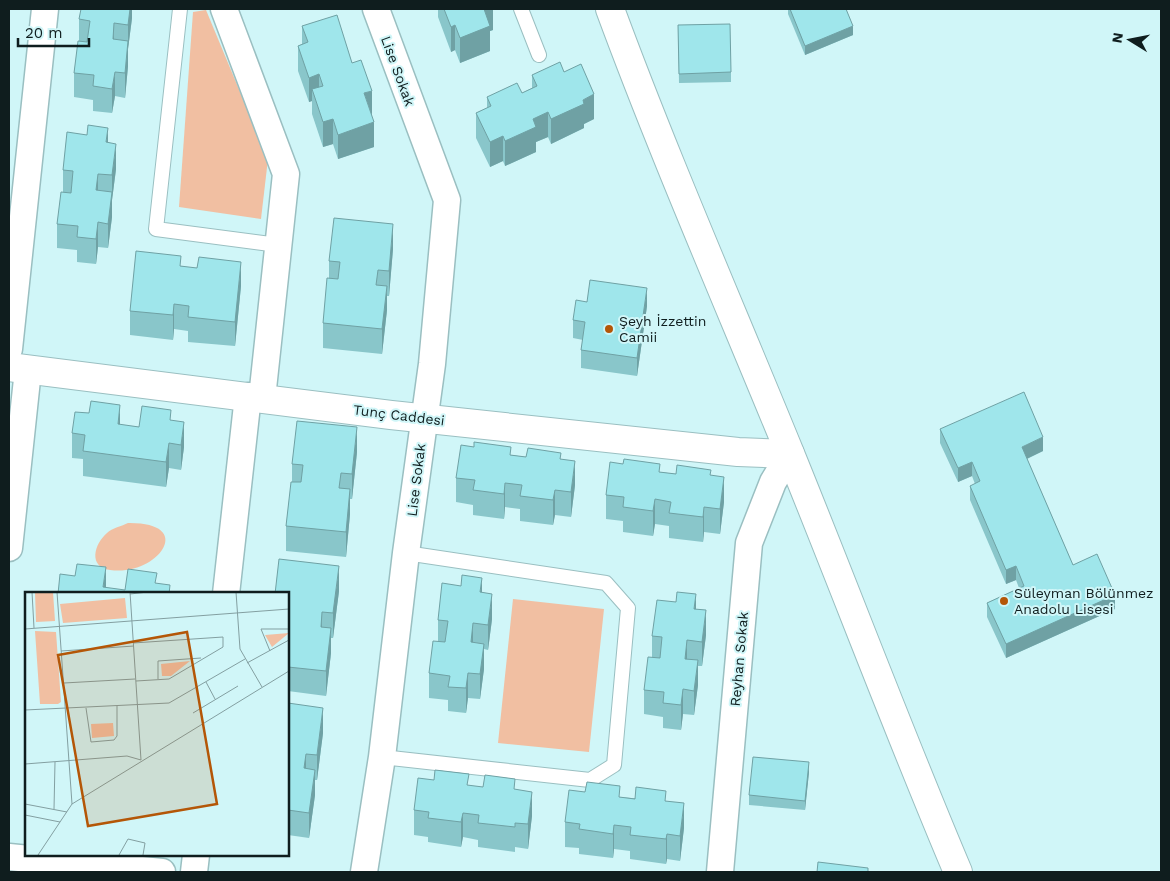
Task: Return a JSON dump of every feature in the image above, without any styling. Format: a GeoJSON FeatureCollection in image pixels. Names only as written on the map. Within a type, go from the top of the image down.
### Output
{"type":"FeatureCollection","features":[{"type":"Feature","properties":{"kind":"street"},"geometry":{"type":"LineString","coordinates":[[9,349],[45,9]]}},
{"type":"Feature","properties":{"kind":"street"},"geometry":{"type":"LineString","coordinates":[[224,9],[286,174],[278,245],[226,592]]}},
{"type":"Feature","properties":{"kind":"street","name":"Lise Sokak"},"geometry":{"type":"LineString","coordinates":[[364,872],[382,757],[406,553],[432,364],[448,200],[422,136],[376,9]]}},
{"type":"Feature","properties":{"kind":"street"},"geometry":{"type":"LineString","coordinates":[[610,9],[646,107],[790,454],[915,770],[958,872]]}},
{"type":"Feature","properties":{"kind":"street"},"geometry":{"type":"LineString","coordinates":[[9,548],[18,369]]}},
{"type":"Feature","properties":{"kind":"street","name":"Tunç Caddesi"},"geometry":{"type":"LineString","coordinates":[[18,369],[424,419],[738,452],[790,454]]}},
{"type":"Feature","properties":{"kind":"street","name":"Reyhan Sokak"},"geometry":{"type":"LineString","coordinates":[[720,872],[749,544],[773,482],[790,454]]}},
{"type":"Feature","properties":{"kind":"street"},"geometry":{"type":"LineString","coordinates":[[194,872],[196,856]]}},
{"type":"Feature","properties":{"kind":"street"},"geometry":{"type":"LineString","coordinates":[[9,857],[162,872]]}},
{"type":"Feature","properties":{"kind":"lane"},"geometry":{"type":"LineString","coordinates":[[180,9],[156,229],[278,245]]}},
{"type":"Feature","properties":{"kind":"lane"},"geometry":{"type":"LineString","coordinates":[[521,9],[539,55]]}},
{"type":"Feature","properties":{"kind":"lane"},"geometry":{"type":"LineString","coordinates":[[382,757],[590,780],[614,765],[628,608],[606,583],[406,553]]}},
{"type":"Feature","properties":{"kind":"shaded area"},"geometry":{"type":"Polygon","coordinates":[[[206,10],[268,159],[261,219],[179,207],[193,12],[206,10]]]}},
{"type":"Feature","properties":{"kind":"shaded area"},"geometry":{"type":"Polygon","coordinates":[[[128,523],[149,525],[161,531],[165,539],[163,549],[155,558],[127,570],[103,568],[98,564],[95,554],[99,543],[109,531],[128,523]]]}},
{"type":"Feature","properties":{"kind":"shaded area"},"geometry":{"type":"Polygon","coordinates":[[[513,599],[604,609],[589,752],[498,743],[513,599]]]}},
{"type":"Feature","properties":{"kind":"building"},"geometry":{"type":"Polygon","coordinates":[[[81,9],[130,9],[128,25],[114,23],[113,39],[128,41],[125,73],[115,72],[112,89],[93,86],[94,75],[74,73],[78,41],[87,42],[90,21],[79,19],[81,9]]]}},
{"type":"Feature","properties":{"kind":"building"},"geometry":{"type":"Polygon","coordinates":[[[444,9],[484,9],[490,26],[460,38],[455,25],[451,27],[444,9]]]}},
{"type":"Feature","properties":{"kind":"building"},"geometry":{"type":"Polygon","coordinates":[[[790,9],[846,9],[853,26],[805,46],[790,9]]]}},
{"type":"Feature","properties":{"kind":"building"},"geometry":{"type":"Polygon","coordinates":[[[337,15],[352,63],[361,60],[372,91],[364,93],[374,122],[338,135],[333,119],[323,122],[312,89],[323,86],[319,74],[309,78],[298,46],[308,42],[302,26],[337,15]]]}},
{"type":"Feature","properties":{"kind":"building"},"geometry":{"type":"Polygon","coordinates":[[[730,24],[731,72],[679,74],[678,25],[730,24]]]}},
{"type":"Feature","properties":{"kind":"building"},"geometry":{"type":"Polygon","coordinates":[[[560,62],[564,72],[581,64],[594,94],[583,100],[584,104],[551,119],[548,112],[533,119],[536,127],[505,141],[503,136],[490,142],[476,113],[491,106],[487,97],[517,83],[522,93],[537,86],[532,75],[560,62]]]}},
{"type":"Feature","properties":{"kind":"building"},"geometry":{"type":"Polygon","coordinates":[[[88,125],[108,128],[106,142],[116,144],[112,175],[98,174],[96,190],[112,192],[108,224],[98,222],[96,239],[77,237],[78,226],[57,224],[61,192],[71,193],[73,171],[63,170],[67,132],[87,135],[88,125]]]}},
{"type":"Feature","properties":{"kind":"building"},"geometry":{"type":"Polygon","coordinates":[[[334,218],[393,224],[389,271],[378,270],[376,285],[387,286],[382,329],[323,323],[327,278],[338,279],[340,262],[329,261],[334,218]]]}},
{"type":"Feature","properties":{"kind":"building"},"geometry":{"type":"Polygon","coordinates":[[[136,251],[181,256],[180,266],[197,268],[199,257],[241,262],[235,322],[188,317],[189,306],[174,304],[173,315],[130,311],[136,251]]]}},
{"type":"Feature","properties":{"kind":"building","name":"Şeyh İzzettin Camii"},"geometry":{"type":"Polygon","coordinates":[[[590,280],[647,288],[637,358],[581,350],[585,322],[573,320],[576,300],[587,302],[590,280]]]}},
{"type":"Feature","properties":{"kind":"building"},"geometry":{"type":"Polygon","coordinates":[[[1024,392],[1043,437],[1022,447],[1073,565],[1097,554],[1115,595],[1006,644],[987,603],[1024,586],[1016,566],[1006,570],[970,486],[980,481],[972,462],[958,468],[940,429],[1024,392]]]}},
{"type":"Feature","properties":{"kind":"building"},"geometry":{"type":"Polygon","coordinates":[[[91,401],[120,405],[118,424],[139,427],[142,406],[171,410],[170,420],[184,422],[181,445],[169,443],[166,462],[83,451],[85,435],[72,433],[75,412],[89,413],[91,401]]]}},
{"type":"Feature","properties":{"kind":"building"},"geometry":{"type":"Polygon","coordinates":[[[297,421],[357,427],[352,474],[341,473],[339,488],[350,489],[346,532],[286,526],[291,482],[301,482],[303,465],[292,464],[297,421]]]}},
{"type":"Feature","properties":{"kind":"building"},"geometry":{"type":"Polygon","coordinates":[[[474,442],[511,447],[510,455],[526,457],[528,448],[561,453],[560,459],[575,461],[571,492],[555,490],[553,500],[520,496],[522,485],[505,483],[504,494],[473,490],[475,480],[456,478],[461,445],[474,447],[474,442]]]}},
{"type":"Feature","properties":{"kind":"building"},"geometry":{"type":"Polygon","coordinates":[[[624,459],[660,464],[659,472],[676,474],[677,465],[711,470],[710,475],[724,477],[720,509],[704,507],[703,517],[669,513],[671,502],[655,499],[653,511],[623,507],[624,497],[606,495],[610,462],[623,464],[624,459]]]}},
{"type":"Feature","properties":{"kind":"building"},"geometry":{"type":"Polygon","coordinates":[[[279,559],[339,566],[333,613],[322,612],[321,627],[331,628],[326,671],[289,667],[289,592],[275,592],[279,559]]]}},
{"type":"Feature","properties":{"kind":"building"},"geometry":{"type":"Polygon","coordinates":[[[77,564],[106,567],[103,587],[125,590],[128,569],[157,573],[155,583],[170,585],[169,592],[58,592],[60,574],[75,576],[77,564]]]}},
{"type":"Feature","properties":{"kind":"building"},"geometry":{"type":"Polygon","coordinates":[[[462,575],[482,578],[480,592],[492,594],[488,625],[473,623],[471,642],[484,644],[480,674],[468,673],[466,688],[448,687],[450,676],[429,673],[433,641],[445,642],[448,621],[438,620],[442,583],[461,586],[462,575]]]}},
{"type":"Feature","properties":{"kind":"building"},"geometry":{"type":"Polygon","coordinates":[[[677,592],[696,594],[694,609],[706,610],[702,642],[687,640],[685,659],[698,660],[694,691],[683,689],[681,705],[663,703],[664,692],[644,690],[648,657],[660,658],[662,637],[652,636],[657,600],[676,602],[677,592]]]}},
{"type":"Feature","properties":{"kind":"building"},"geometry":{"type":"Polygon","coordinates":[[[289,703],[323,708],[317,755],[306,754],[304,768],[315,770],[309,813],[289,810],[289,703]]]}},
{"type":"Feature","properties":{"kind":"building"},"geometry":{"type":"Polygon","coordinates":[[[753,757],[809,762],[805,801],[749,795],[753,757]]]}},
{"type":"Feature","properties":{"kind":"building"},"geometry":{"type":"Polygon","coordinates":[[[435,770],[469,774],[467,785],[483,787],[485,775],[515,779],[514,789],[532,792],[528,824],[515,823],[515,827],[478,823],[479,815],[463,813],[461,822],[428,818],[429,812],[414,810],[418,778],[434,780],[435,770]]]}},
{"type":"Feature","properties":{"kind":"building"},"geometry":{"type":"Polygon","coordinates":[[[587,782],[620,786],[619,797],[635,799],[636,787],[666,791],[665,801],[684,803],[680,836],[667,834],[666,839],[630,835],[631,827],[614,825],[613,834],[579,829],[580,824],[565,822],[569,790],[585,792],[587,782]]]}},
{"type":"Feature","properties":{"kind":"building"},"geometry":{"type":"Polygon","coordinates":[[[818,862],[868,868],[868,872],[817,872],[818,862]]]}},
{"type":"Feature","properties":{"kind":"place","name":"Şeyh İzzettin Camii"},"geometry":{"type":"Point","coordinates":[609,329]}},
{"type":"Feature","properties":{"kind":"place","name":"Süleyman Bölünmez Anadolu Lisesi"},"geometry":{"type":"Point","coordinates":[1004,601]}}]}
